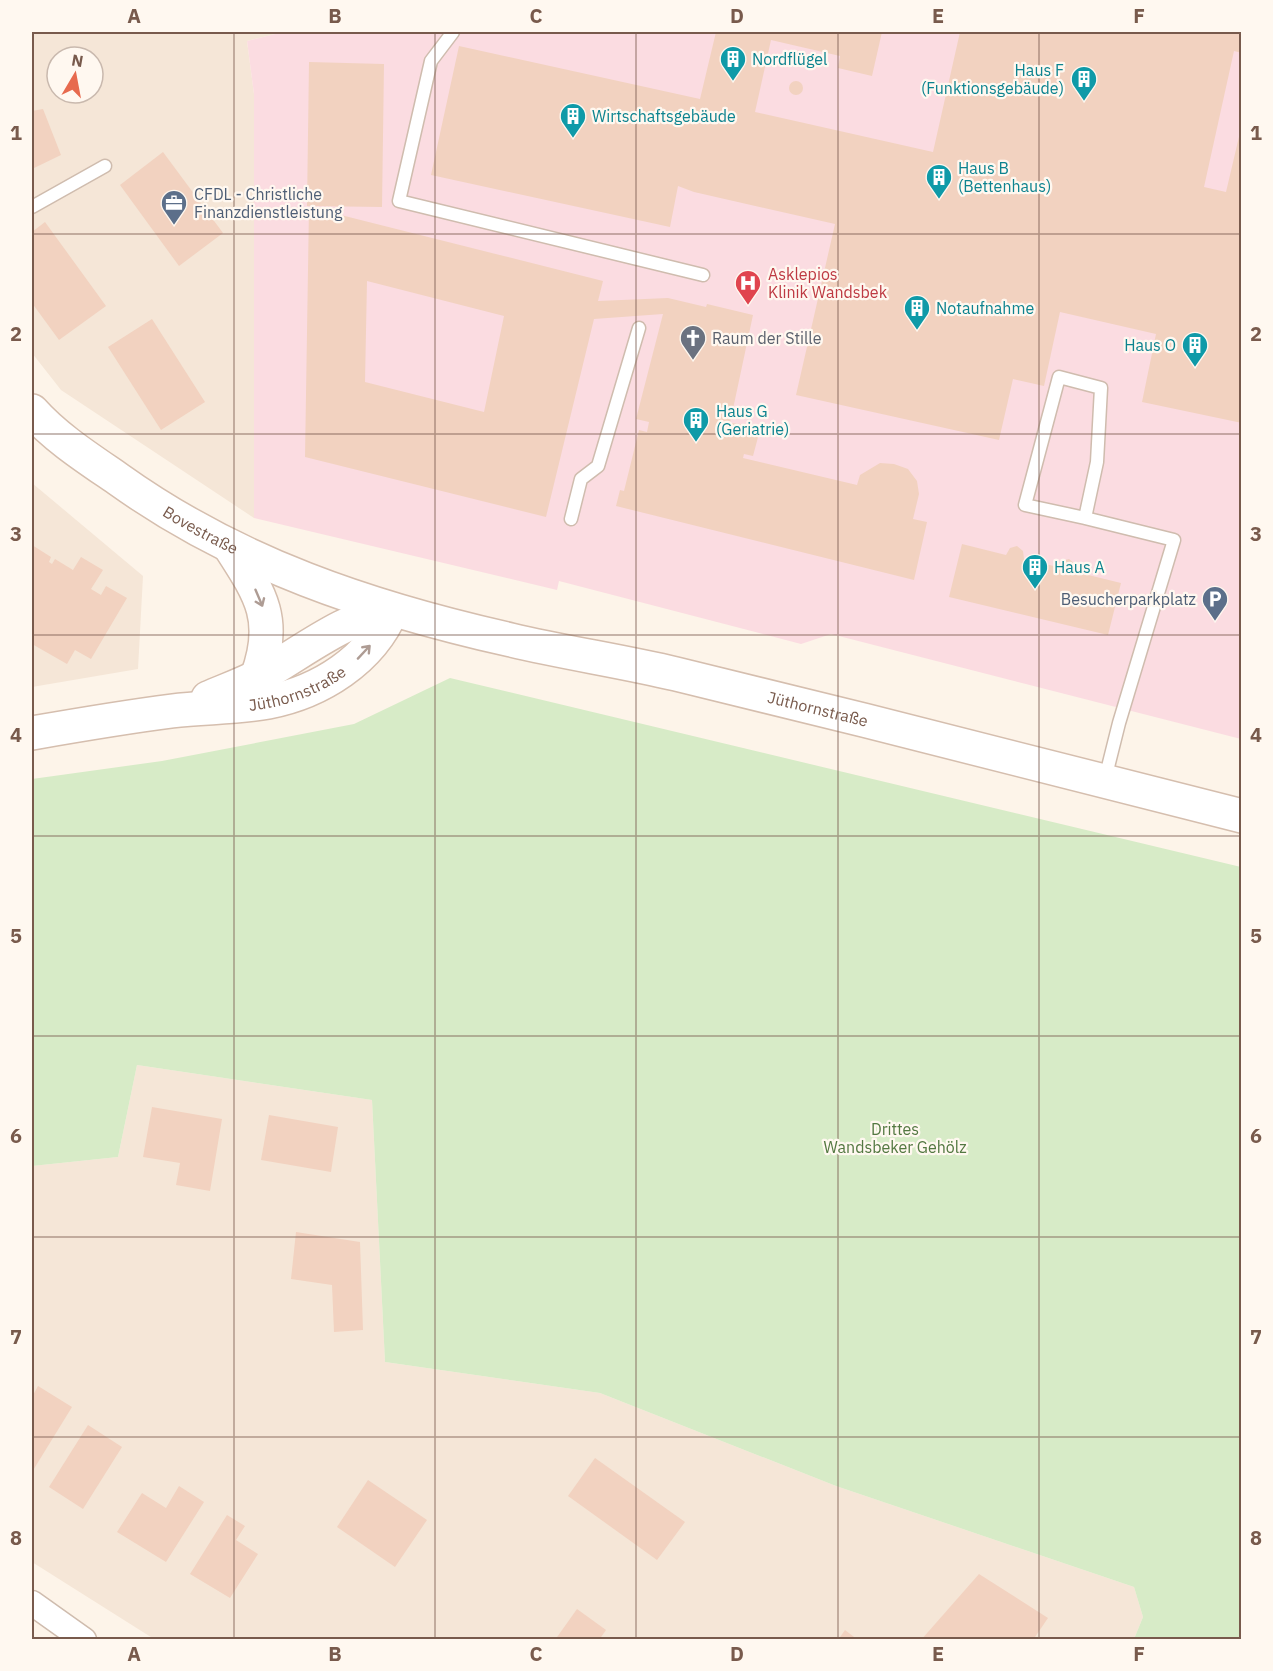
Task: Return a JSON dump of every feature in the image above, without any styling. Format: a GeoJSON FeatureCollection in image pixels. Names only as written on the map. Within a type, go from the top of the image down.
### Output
{"type":"FeatureCollection","features":[{"type":"Feature","properties":{"kind":"main road","name":"Bovestraße"},"geometry":{"type":"LineString","coordinates":[[32,411],[83,454],[144,498],[230,548],[309,582],[392,610]]}},
{"type":"Feature","properties":{"kind":"main road"},"geometry":{"type":"LineString","coordinates":[[230,548],[249,577],[264,610],[267,643],[257,677]]}},
{"type":"Feature","properties":{"kind":"main road","name":"Jüthornstraße"},"geometry":{"type":"LineString","coordinates":[[32,733],[172,711],[269,702],[302,691],[330,679],[362,655],[385,625],[392,610]]}},
{"type":"Feature","properties":{"kind":"main road","name":"Jüthornstraße"},"geometry":{"type":"LineString","coordinates":[[172,711],[257,677],[311,644],[351,624],[379,612],[392,610],[510,640],[682,676],[1242,816]]}},
{"type":"Feature","properties":{"kind":"street"},"geometry":{"type":"LineString","coordinates":[[32,1603],[84,1640]]}},
{"type":"Feature","properties":{"kind":"lane"},"geometry":{"type":"LineString","coordinates":[[453,32],[431,61],[399,201],[703,275]]}},
{"type":"Feature","properties":{"kind":"lane"},"geometry":{"type":"LineString","coordinates":[[32,207],[105,166]]}},
{"type":"Feature","properties":{"kind":"lane"},"geometry":{"type":"LineString","coordinates":[[571,519],[581,479],[598,466],[639,328]]}},
{"type":"Feature","properties":{"kind":"lane"},"geometry":{"type":"LineString","coordinates":[[1085,518],[1097,462],[1101,388],[1059,377],[1025,505],[1174,540],[1104,780]]}},
{"type":"Feature","properties":{"kind":"shaded area"},"geometry":{"type":"Polygon","coordinates":[[[32,32],[283,32],[247,41],[254,94],[254,518],[61,390],[32,353],[32,32]]]}},
{"type":"Feature","properties":{"kind":"shaded area","name":"Asklepios Klinik Wandsbek"},"geometry":{"type":"Polygon","coordinates":[[[283,32],[428,32],[437,34],[438,32],[1241,32],[1241,739],[831,634],[801,644],[559,581],[557,590],[254,518],[254,94],[247,41],[283,32]]]}},
{"type":"Feature","properties":{"kind":"shaded area"},"geometry":{"type":"Polygon","coordinates":[[[32,483],[143,576],[138,669],[32,687],[32,483]]]}},
{"type":"Feature","properties":{"kind":"shaded area"},"geometry":{"type":"Polygon","coordinates":[[[137,1065],[372,1100],[385,1362],[600,1393],[836,1486],[1134,1587],[1143,1617],[1134,1639],[154,1639],[32,1562],[32,1166],[118,1157],[137,1065]]]}},
{"type":"Feature","properties":{"kind":"green space","name":"Drittes Wandsbeker Gehölz"},"geometry":{"type":"Polygon","coordinates":[[[450,678],[1241,867],[1241,1639],[1134,1639],[1143,1617],[1134,1587],[836,1486],[600,1393],[385,1362],[372,1100],[137,1065],[118,1157],[32,1166],[32,779],[162,761],[354,724],[450,678]]]}},
{"type":"Feature","properties":{"kind":"building"},"geometry":{"type":"Polygon","coordinates":[[[716,32],[882,32],[872,76],[838,68],[840,56],[771,40],[755,112],[933,152],[960,32],[1242,32],[1242,53],[1234,51],[1204,187],[1226,192],[1242,124],[1242,423],[1142,402],[1156,334],[1060,312],[1044,386],[1013,379],[999,440],[796,395],[835,224],[694,192],[678,186],[670,227],[431,175],[459,46],[700,99],[716,32]]]}},
{"type":"Feature","properties":{"kind":"building"},"geometry":{"type":"Polygon","coordinates":[[[309,62],[384,64],[382,207],[307,206],[309,62]]]}},
{"type":"Feature","properties":{"kind":"building"},"geometry":{"type":"Polygon","coordinates":[[[796,81],[801,83],[803,88],[801,93],[796,95],[791,93],[789,88],[791,83],[796,81]]]}},
{"type":"Feature","properties":{"kind":"building"},"geometry":{"type":"Polygon","coordinates":[[[43,109],[61,155],[32,169],[32,111],[43,109]]]}},
{"type":"Feature","properties":{"kind":"building"},"geometry":{"type":"Polygon","coordinates":[[[163,152],[223,233],[179,266],[120,185],[163,152]]]}},
{"type":"Feature","properties":{"kind":"building"},"geometry":{"type":"Polygon","coordinates":[[[309,207],[603,281],[598,301],[668,298],[753,315],[730,423],[761,426],[753,456],[744,454],[743,458],[857,485],[860,475],[880,463],[894,464],[908,469],[917,481],[919,494],[913,519],[927,522],[914,580],[616,506],[620,490],[624,491],[639,430],[647,432],[649,422],[636,419],[663,314],[594,319],[546,517],[305,457],[309,207]],[[367,281],[365,382],[484,412],[504,316],[367,281]]]}},
{"type":"Feature","properties":{"kind":"building"},"geometry":{"type":"Polygon","coordinates":[[[45,222],[106,306],[59,340],[32,303],[32,232],[45,222]]]}},
{"type":"Feature","properties":{"kind":"building"},"geometry":{"type":"Polygon","coordinates":[[[152,319],[205,402],[161,430],[108,347],[152,319]]]}},
{"type":"Feature","properties":{"kind":"building","name":"Haus A"},"geometry":{"type":"Polygon","coordinates":[[[962,544],[1006,555],[1010,548],[1017,546],[1023,551],[1024,559],[1058,567],[1061,561],[1069,559],[1075,564],[1076,572],[1121,583],[1108,635],[949,597],[962,544]]]}},
{"type":"Feature","properties":{"kind":"building"},"geometry":{"type":"Polygon","coordinates":[[[32,545],[51,557],[49,562],[52,564],[55,559],[73,570],[81,557],[103,570],[91,589],[101,595],[106,586],[127,598],[91,659],[75,650],[67,664],[32,644],[32,545]]]}},
{"type":"Feature","properties":{"kind":"building"},"geometry":{"type":"Polygon","coordinates":[[[152,1107],[222,1119],[210,1191],[176,1185],[180,1163],[143,1157],[152,1107]]]}},
{"type":"Feature","properties":{"kind":"building"},"geometry":{"type":"Polygon","coordinates":[[[269,1115],[338,1127],[331,1172],[261,1160],[269,1115]]]}},
{"type":"Feature","properties":{"kind":"building"},"geometry":{"type":"Polygon","coordinates":[[[296,1232],[360,1242],[363,1330],[334,1332],[332,1285],[291,1279],[296,1232]]]}},
{"type":"Feature","properties":{"kind":"building"},"geometry":{"type":"Polygon","coordinates":[[[38,1386],[72,1407],[32,1472],[32,1397],[38,1386]]]}},
{"type":"Feature","properties":{"kind":"building"},"geometry":{"type":"Polygon","coordinates":[[[88,1425],[122,1447],[83,1509],[49,1487],[88,1425]]]}},
{"type":"Feature","properties":{"kind":"building"},"geometry":{"type":"Polygon","coordinates":[[[595,1458],[685,1522],[657,1560],[568,1496],[595,1458]]]}},
{"type":"Feature","properties":{"kind":"building"},"geometry":{"type":"Polygon","coordinates":[[[368,1480],[427,1520],[395,1567],[337,1527],[368,1480]]]}},
{"type":"Feature","properties":{"kind":"building"},"geometry":{"type":"Polygon","coordinates":[[[179,1486],[204,1502],[166,1562],[117,1532],[142,1493],[166,1508],[179,1486]]]}},
{"type":"Feature","properties":{"kind":"building"},"geometry":{"type":"Polygon","coordinates":[[[227,1515],[245,1526],[236,1540],[258,1554],[230,1598],[190,1574],[227,1515]]]}},
{"type":"Feature","properties":{"kind":"building"},"geometry":{"type":"Polygon","coordinates":[[[979,1574],[1048,1618],[1033,1640],[921,1640],[979,1574]]]}},
{"type":"Feature","properties":{"kind":"building"},"geometry":{"type":"Polygon","coordinates":[[[577,1609],[606,1630],[599,1640],[555,1640],[577,1609]]]}},
{"type":"Feature","properties":{"kind":"building"},"geometry":{"type":"Polygon","coordinates":[[[845,1630],[858,1640],[838,1640],[845,1630]]]}},
{"type":"Feature","properties":{"kind":"place","name":"Nordflügel"},"geometry":{"type":"Point","coordinates":[733,82]}},
{"type":"Feature","properties":{"kind":"place","name":"Haus F (Funktionsgebäude)"},"geometry":{"type":"Point","coordinates":[1084,102]}},
{"type":"Feature","properties":{"kind":"place","name":"Wirtschaftsgebäude"},"geometry":{"type":"Point","coordinates":[573,139]}},
{"type":"Feature","properties":{"kind":"place","name":"Haus B (Bettenhaus)"},"geometry":{"type":"Point","coordinates":[939,200]}},
{"type":"Feature","properties":{"kind":"place","name":"CFDL - Christliche Finanzdienstleistung"},"geometry":{"type":"Point","coordinates":[174,226]}},
{"type":"Feature","properties":{"kind":"place","name":"Asklepios Klinik Wandsbek"},"geometry":{"type":"Point","coordinates":[748,306]}},
{"type":"Feature","properties":{"kind":"place","name":"Notaufnahme"},"geometry":{"type":"Point","coordinates":[917,331]}},
{"type":"Feature","properties":{"kind":"place","name":"Raum der Stille"},"geometry":{"type":"Point","coordinates":[693,361]}},
{"type":"Feature","properties":{"kind":"place","name":"Haus O"},"geometry":{"type":"Point","coordinates":[1195,368]}},
{"type":"Feature","properties":{"kind":"place","name":"Haus G (Geriatrie)"},"geometry":{"type":"Point","coordinates":[696,443]}},
{"type":"Feature","properties":{"kind":"place","name":"Haus A"},"geometry":{"type":"Point","coordinates":[1035,590]}},
{"type":"Feature","properties":{"kind":"place","name":"Besucherparkplatz"},"geometry":{"type":"Point","coordinates":[1215,622]}}]}
